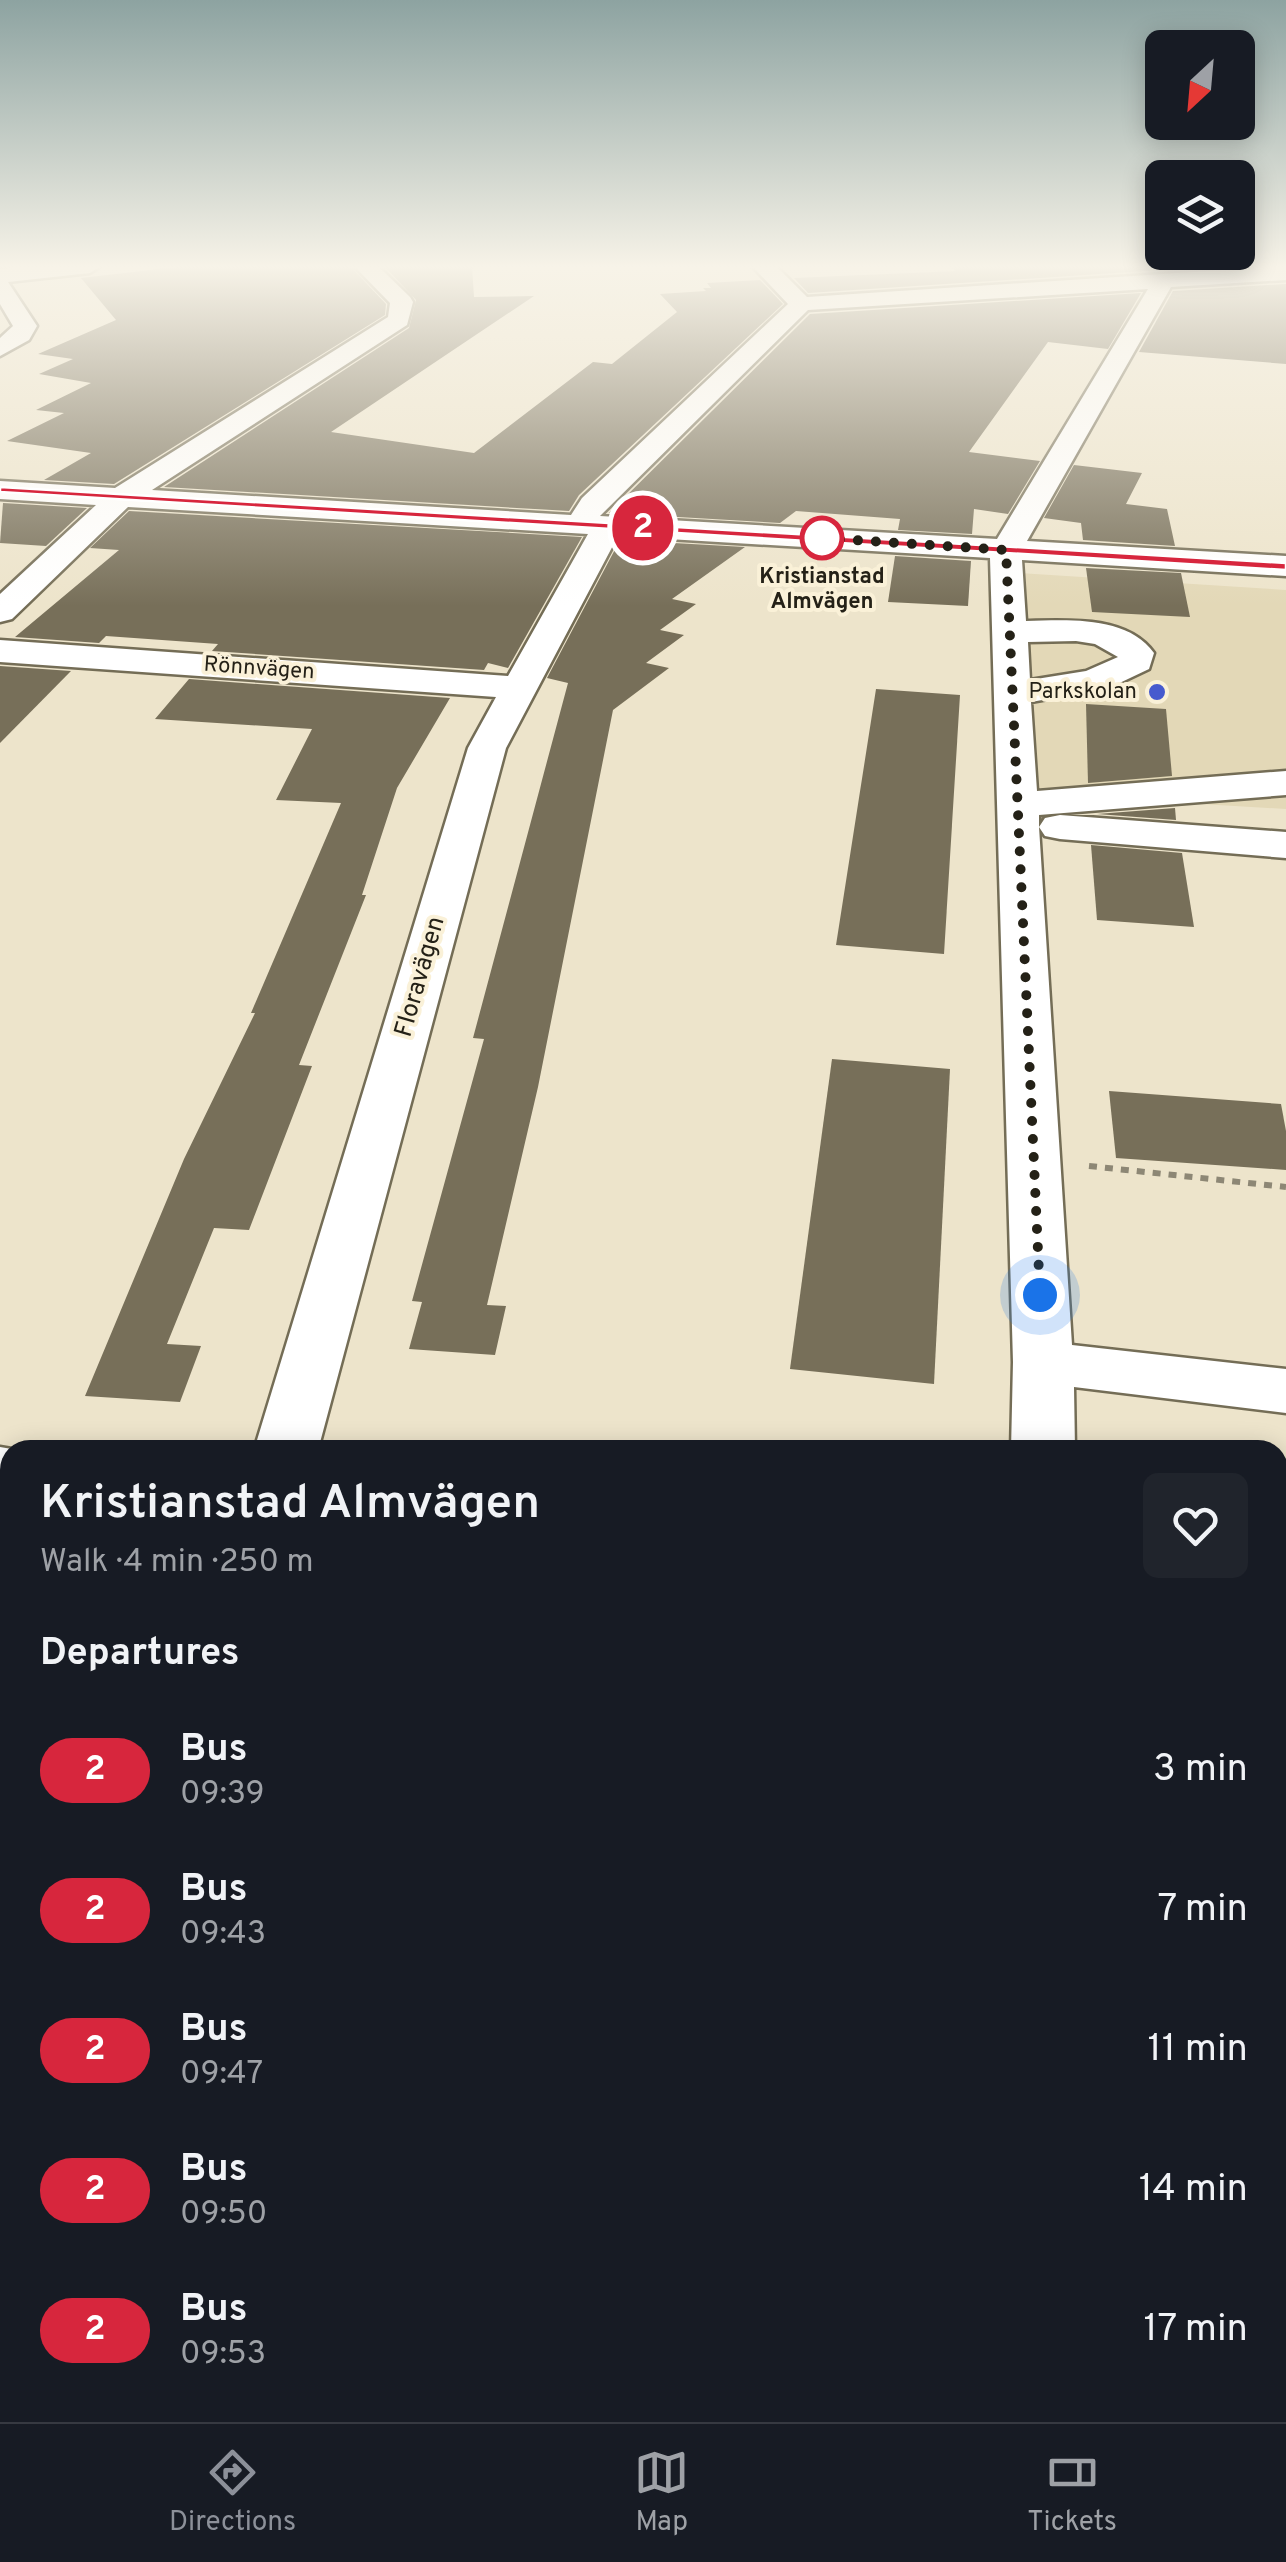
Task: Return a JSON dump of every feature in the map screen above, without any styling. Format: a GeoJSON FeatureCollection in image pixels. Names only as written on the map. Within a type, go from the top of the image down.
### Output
{"type":"FeatureCollection","features":[{"type":"Feature","properties":{"kind":"street"},"geometry":{"type":"LineString","coordinates":[[0,612],[121,498],[307,379]]}},
{"type":"Feature","properties":{"kind":"street","name":"Floravägen"},"geometry":{"type":"LineString","coordinates":[[289,1440],[487,748],[594,525],[593,504],[723,379]]}},
{"type":"Feature","properties":{"kind":"street"},"geometry":{"type":"LineString","coordinates":[[1043,1440],[1043,1362],[1006,550],[1106,379]]}},
{"type":"Feature","properties":{"kind":"street"},"geometry":{"type":"LineString","coordinates":[[0,490],[1286,566]]}},
{"type":"Feature","properties":{"kind":"street"},"geometry":{"type":"LineString","coordinates":[[1008,631],[1090,631],[1126,644],[1136,653],[1136,661],[1121,672],[1041,691],[1012,693]]}},
{"type":"Feature","properties":{"kind":"street","name":"Rönnvägen"},"geometry":{"type":"LineString","coordinates":[[0,651],[518,688]]}},
{"type":"Feature","properties":{"kind":"street"},"geometry":{"type":"LineString","coordinates":[[1016,814],[1286,783]]}},
{"type":"Feature","properties":{"kind":"street"},"geometry":{"type":"LineString","coordinates":[[1016,814],[1286,845]]}},
{"type":"Feature","properties":{"kind":"street"},"geometry":{"type":"LineString","coordinates":[[1043,1362],[1286,1391]]}},
{"type":"Feature","properties":{"kind":"path"},"geometry":{"type":"LineString","coordinates":[[1033,1160],[1286,1187]]}},
{"type":"Feature","properties":{"kind":"shaded area","name":"Parkskolan"},"geometry":{"type":"Polygon","coordinates":[[[1019,573],[1286,590],[1286,809],[1034,794],[1019,573]]]}},
{"type":"Feature","properties":{"kind":"building"},"geometry":{"type":"Polygon","coordinates":[[[68,379],[282,379],[114,484],[44,480],[91,453],[7,441],[64,413],[36,410],[91,383],[68,379]]]}},
{"type":"Feature","properties":{"kind":"building"},"geometry":{"type":"Polygon","coordinates":[[[330,379],[410,379],[331,432],[474,453],[571,379],[703,379],[579,495],[569,511],[164,487],[330,379]]]}},
{"type":"Feature","properties":{"kind":"building"},"geometry":{"type":"Polygon","coordinates":[[[744,379],[1021,379],[969,452],[1040,461],[1008,514],[974,509],[972,534],[898,530],[900,519],[796,511],[780,523],[609,513],[744,379]]]}},
{"type":"Feature","properties":{"kind":"building"},"geometry":{"type":"Polygon","coordinates":[[[1074,465],[1142,473],[1126,504],[1167,509],[1175,546],[1083,540],[1081,523],[1044,518],[1074,465]]]}},
{"type":"Feature","properties":{"kind":"building"},"geometry":{"type":"Polygon","coordinates":[[[3,503],[87,508],[46,546],[0,543],[3,503]]]}},
{"type":"Feature","properties":{"kind":"building"},"geometry":{"type":"Polygon","coordinates":[[[129,511],[582,537],[508,668],[488,663],[484,670],[212,651],[218,644],[106,636],[99,643],[15,637],[119,550],[90,548],[129,511]]]}},
{"type":"Feature","properties":{"kind":"building"},"geometry":{"type":"Polygon","coordinates":[[[620,540],[745,547],[672,599],[696,604],[660,630],[684,635],[646,663],[669,668],[613,710],[538,1087],[487,1305],[506,1306],[495,1355],[409,1349],[422,1302],[412,1301],[484,1039],[473,1038],[568,683],[547,678],[620,540]]]}},
{"type":"Feature","properties":{"kind":"building"},"geometry":{"type":"Polygon","coordinates":[[[895,556],[971,561],[968,606],[888,602],[895,556]]]}},
{"type":"Feature","properties":{"kind":"building"},"geometry":{"type":"Polygon","coordinates":[[[1086,568],[1181,573],[1190,617],[1092,612],[1086,568]]]}},
{"type":"Feature","properties":{"kind":"building"},"geometry":{"type":"Polygon","coordinates":[[[0,666],[71,671],[0,743],[0,666]]]}},
{"type":"Feature","properties":{"kind":"building"},"geometry":{"type":"Polygon","coordinates":[[[189,679],[450,698],[397,788],[362,895],[366,895],[299,1065],[312,1066],[249,1230],[214,1228],[167,1344],[201,1346],[180,1402],[85,1396],[184,1159],[255,1013],[251,1013],[341,803],[276,800],[312,729],[155,719],[189,679]]]}},
{"type":"Feature","properties":{"kind":"building"},"geometry":{"type":"Polygon","coordinates":[[[876,689],[960,695],[944,954],[836,945],[876,689]]]}},
{"type":"Feature","properties":{"kind":"building"},"geometry":{"type":"Polygon","coordinates":[[[1086,704],[1166,709],[1172,776],[1088,783],[1086,704]]]}},
{"type":"Feature","properties":{"kind":"building"},"geometry":{"type":"Polygon","coordinates":[[[1175,808],[1176,820],[1097,814],[1175,808]]]}},
{"type":"Feature","properties":{"kind":"building"},"geometry":{"type":"Polygon","coordinates":[[[1091,845],[1182,853],[1194,927],[1097,920],[1091,845]]]}},
{"type":"Feature","properties":{"kind":"building"},"geometry":{"type":"Polygon","coordinates":[[[832,1059],[950,1069],[934,1384],[790,1369],[832,1059]]]}},
{"type":"Feature","properties":{"kind":"building"},"geometry":{"type":"Polygon","coordinates":[[[1109,1091],[1281,1104],[1286,1170],[1116,1158],[1109,1091]]]}},
{"type":"Feature","properties":{"kind":"bus line","name":"2"},"geometry":{"type":"LineString","coordinates":[[0,490],[1286,566]]}},
{"type":"Feature","properties":{"kind":"place","name":"Kristianstad Almvägen"},"geometry":{"type":"Point","coordinates":[822,538]}},
{"type":"Feature","properties":{"kind":"place","name":"Parkskolan"},"geometry":{"type":"Point","coordinates":[1157,692]}},
{"type":"Feature","properties":{"kind":"route"},"geometry":{"type":"LineString","coordinates":[[822,538],[1006,550],[1040,1295]]}}]}
